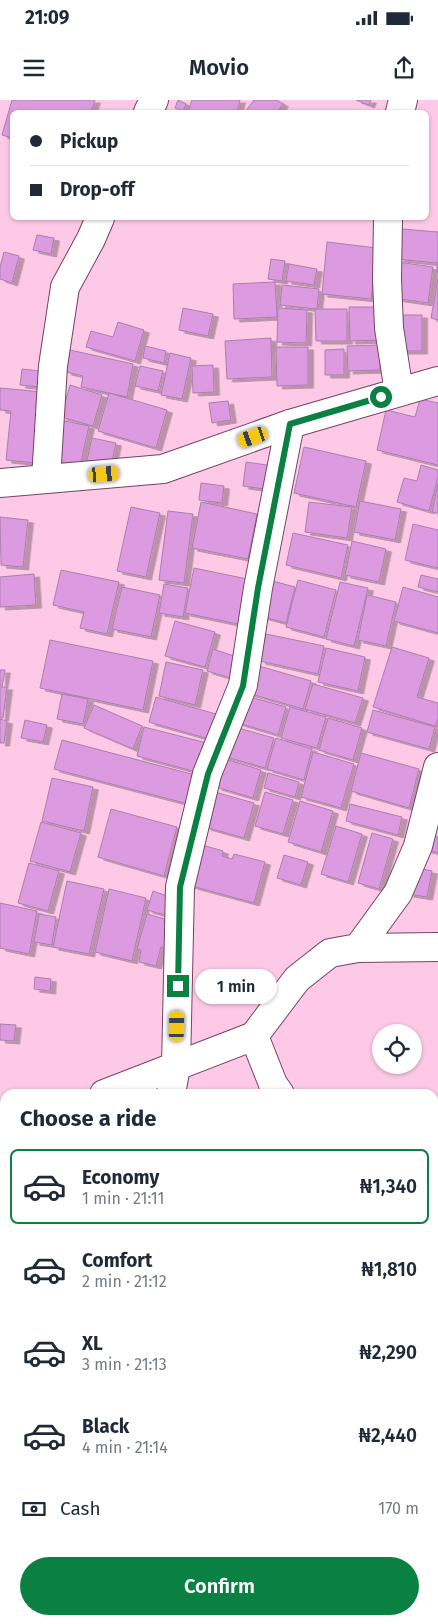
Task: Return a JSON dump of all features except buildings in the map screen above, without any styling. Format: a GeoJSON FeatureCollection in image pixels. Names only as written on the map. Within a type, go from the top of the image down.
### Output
{"type":"FeatureCollection","features":[{"type":"Feature","properties":{"kind":"street"},"geometry":{"type":"LineString","coordinates":[[46,479],[54,366],[64,287],[91,239],[99,220]]}},
{"type":"Feature","properties":{"kind":"street"},"geometry":{"type":"LineString","coordinates":[[388,220],[387,279],[389,328],[399,392]]}},
{"type":"Feature","properties":{"kind":"street"},"geometry":{"type":"LineString","coordinates":[[0,483],[163,469],[290,424],[438,381]]}},
{"type":"Feature","properties":{"kind":"street"},"geometry":{"type":"LineString","coordinates":[[172,1089],[176,1066],[180,887],[208,774],[243,686],[258,588],[290,424]]}},
{"type":"Feature","properties":{"kind":"street"},"geometry":{"type":"LineString","coordinates":[[358,948],[398,893],[418,846],[438,767]]}},
{"type":"Feature","properties":{"kind":"street"},"geometry":{"type":"LineString","coordinates":[[117,1089],[254,1036],[297,979],[330,953],[358,948],[438,947]]}},
{"type":"Feature","properties":{"kind":"street"},"geometry":{"type":"LineString","coordinates":[[254,1036],[276,1089]]}},
{"type":"Feature","properties":{"kind":"route"},"geometry":{"type":"LineString","coordinates":[[178,986],[180,887],[208,774],[243,686],[258,588],[290,424],[381,397]]}}]}
